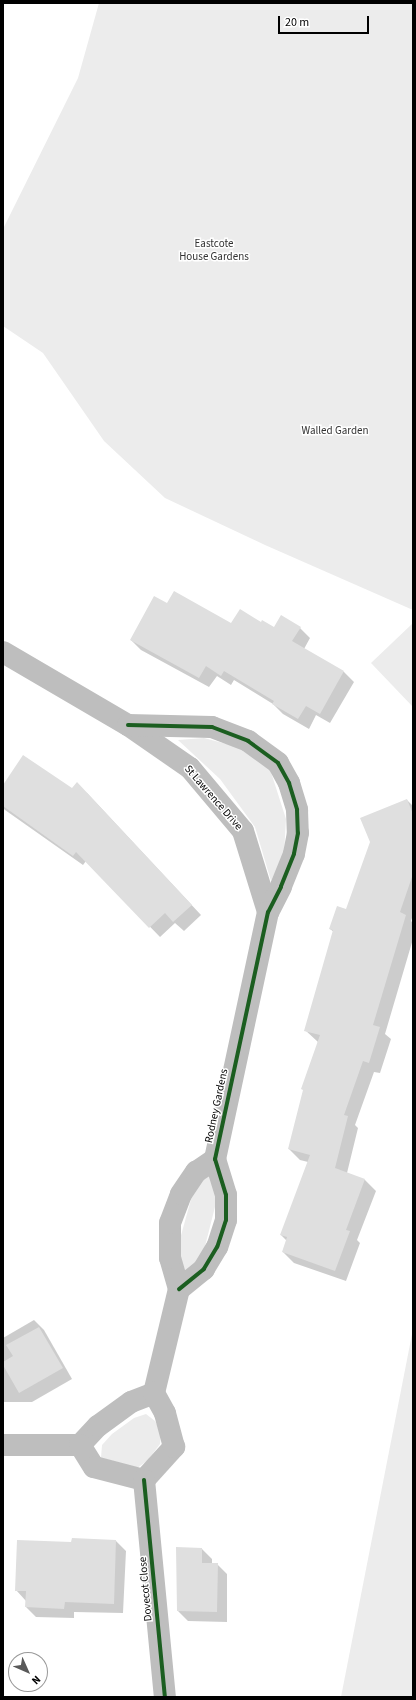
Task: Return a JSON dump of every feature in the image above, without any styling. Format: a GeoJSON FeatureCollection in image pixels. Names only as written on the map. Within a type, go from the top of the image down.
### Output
{"type":"FeatureCollection","features":[{"type":"Feature","properties":{"kind":"street","name":"St Lawrence Drive"},"geometry":{"type":"LineString","coordinates":[[3,652],[128,725],[190,768],[243,831],[268,912]]}},
{"type":"Feature","properties":{"kind":"street","name":"St Lawrence Drive"},"geometry":{"type":"LineString","coordinates":[[128,725],[212,727],[248,741],[278,763],[290,783],[298,810],[298,833],[294,854],[281,887],[268,912]]}},
{"type":"Feature","properties":{"kind":"street","name":"Rodney Gardens"},"geometry":{"type":"LineString","coordinates":[[215,1159],[196,1172],[181,1194],[170,1223],[170,1258],[179,1288],[204,1269],[217,1248],[226,1220],[226,1195],[215,1159],[268,912]]}},
{"type":"Feature","properties":{"kind":"street"},"geometry":{"type":"LineString","coordinates":[[80,1445],[94,1467],[144,1480],[174,1447],[165,1413],[154,1393],[179,1288]]}},
{"type":"Feature","properties":{"kind":"street"},"geometry":{"type":"LineString","coordinates":[[3,1445],[80,1445],[98,1426],[131,1402],[154,1393]]}},
{"type":"Feature","properties":{"kind":"street","name":"Dovecot Close"},"geometry":{"type":"LineString","coordinates":[[144,1480],[165,1697]]}},
{"type":"Feature","properties":{"kind":"green space","name":"Eastcote House Gardens"},"geometry":{"type":"Polygon","coordinates":[[[99,3],[413,3],[413,610],[265,545],[165,498],[104,441],[43,353],[3,326],[3,229],[78,78],[99,3]]]}},
{"type":"Feature","properties":{"kind":"green space"},"geometry":{"type":"Polygon","coordinates":[[[413,623],[413,707],[371,663],[413,623]]]}},
{"type":"Feature","properties":{"kind":"green space"},"geometry":{"type":"Polygon","coordinates":[[[204,738],[234,746],[269,766],[286,819],[284,854],[271,881],[255,827],[220,779],[178,740],[204,738]]]}},
{"type":"Feature","properties":{"kind":"green space"},"geometry":{"type":"Polygon","coordinates":[[[210,1173],[218,1195],[201,1262],[184,1275],[175,1257],[195,1185],[210,1173]]]}},
{"type":"Feature","properties":{"kind":"green space"},"geometry":{"type":"Polygon","coordinates":[[[413,1329],[413,1697],[341,1697],[413,1329]]]}},
{"type":"Feature","properties":{"kind":"green space"},"geometry":{"type":"Polygon","coordinates":[[[146,1414],[155,1421],[161,1432],[160,1444],[148,1460],[136,1469],[101,1458],[102,1445],[112,1434],[134,1418],[146,1414]]]}},
{"type":"Feature","properties":{"kind":"building"},"geometry":{"type":"Polygon","coordinates":[[[174,591],[231,623],[240,609],[261,622],[262,620],[274,627],[281,615],[301,627],[292,641],[344,671],[320,714],[306,706],[298,719],[272,704],[274,701],[224,671],[221,676],[206,666],[199,678],[130,640],[154,596],[167,603],[174,591]]]}},
{"type":"Feature","properties":{"kind":"building"},"geometry":{"type":"Polygon","coordinates":[[[23,755],[72,788],[77,782],[192,905],[173,922],[165,913],[149,928],[76,852],[73,856],[3,806],[3,785],[23,755]]]}},
{"type":"Feature","properties":{"kind":"building"},"geometry":{"type":"Polygon","coordinates":[[[407,799],[413,814],[413,874],[400,912],[406,915],[373,1025],[380,1027],[369,1063],[363,1061],[344,1115],[348,1116],[335,1168],[365,1179],[346,1230],[350,1231],[335,1271],[282,1252],[287,1237],[280,1235],[310,1155],[288,1149],[303,1090],[301,1089],[320,1035],[304,1031],[333,930],[329,929],[337,906],[346,909],[370,842],[360,818],[407,799]]]}},
{"type":"Feature","properties":{"kind":"building"},"geometry":{"type":"Polygon","coordinates":[[[39,1327],[63,1368],[19,1393],[3,1365],[3,1362],[13,1356],[6,1345],[39,1327]]]}},
{"type":"Feature","properties":{"kind":"building"},"geometry":{"type":"Polygon","coordinates":[[[72,1538],[116,1540],[114,1604],[65,1602],[64,1609],[25,1607],[26,1591],[15,1591],[17,1540],[71,1542],[72,1538]]]}},
{"type":"Feature","properties":{"kind":"building"},"geometry":{"type":"Polygon","coordinates":[[[176,1547],[202,1548],[202,1563],[218,1563],[217,1612],[177,1611],[176,1547]]]}},
{"type":"Feature","properties":{"kind":"cycle path"},"geometry":{"type":"LineString","coordinates":[[128,725],[212,727],[248,741],[278,763],[289,783],[297,810],[298,833],[294,854],[281,887],[268,912],[215,1159],[226,1195],[226,1220],[217,1247],[204,1269],[179,1289]]}},
{"type":"Feature","properties":{"kind":"cycle path"},"geometry":{"type":"LineString","coordinates":[[144,1480],[165,1697]]}},
{"type":"Feature","properties":{"kind":"park label","name":"Walled Garden"},"geometry":{"type":"Point","coordinates":[335,431]}}]}
